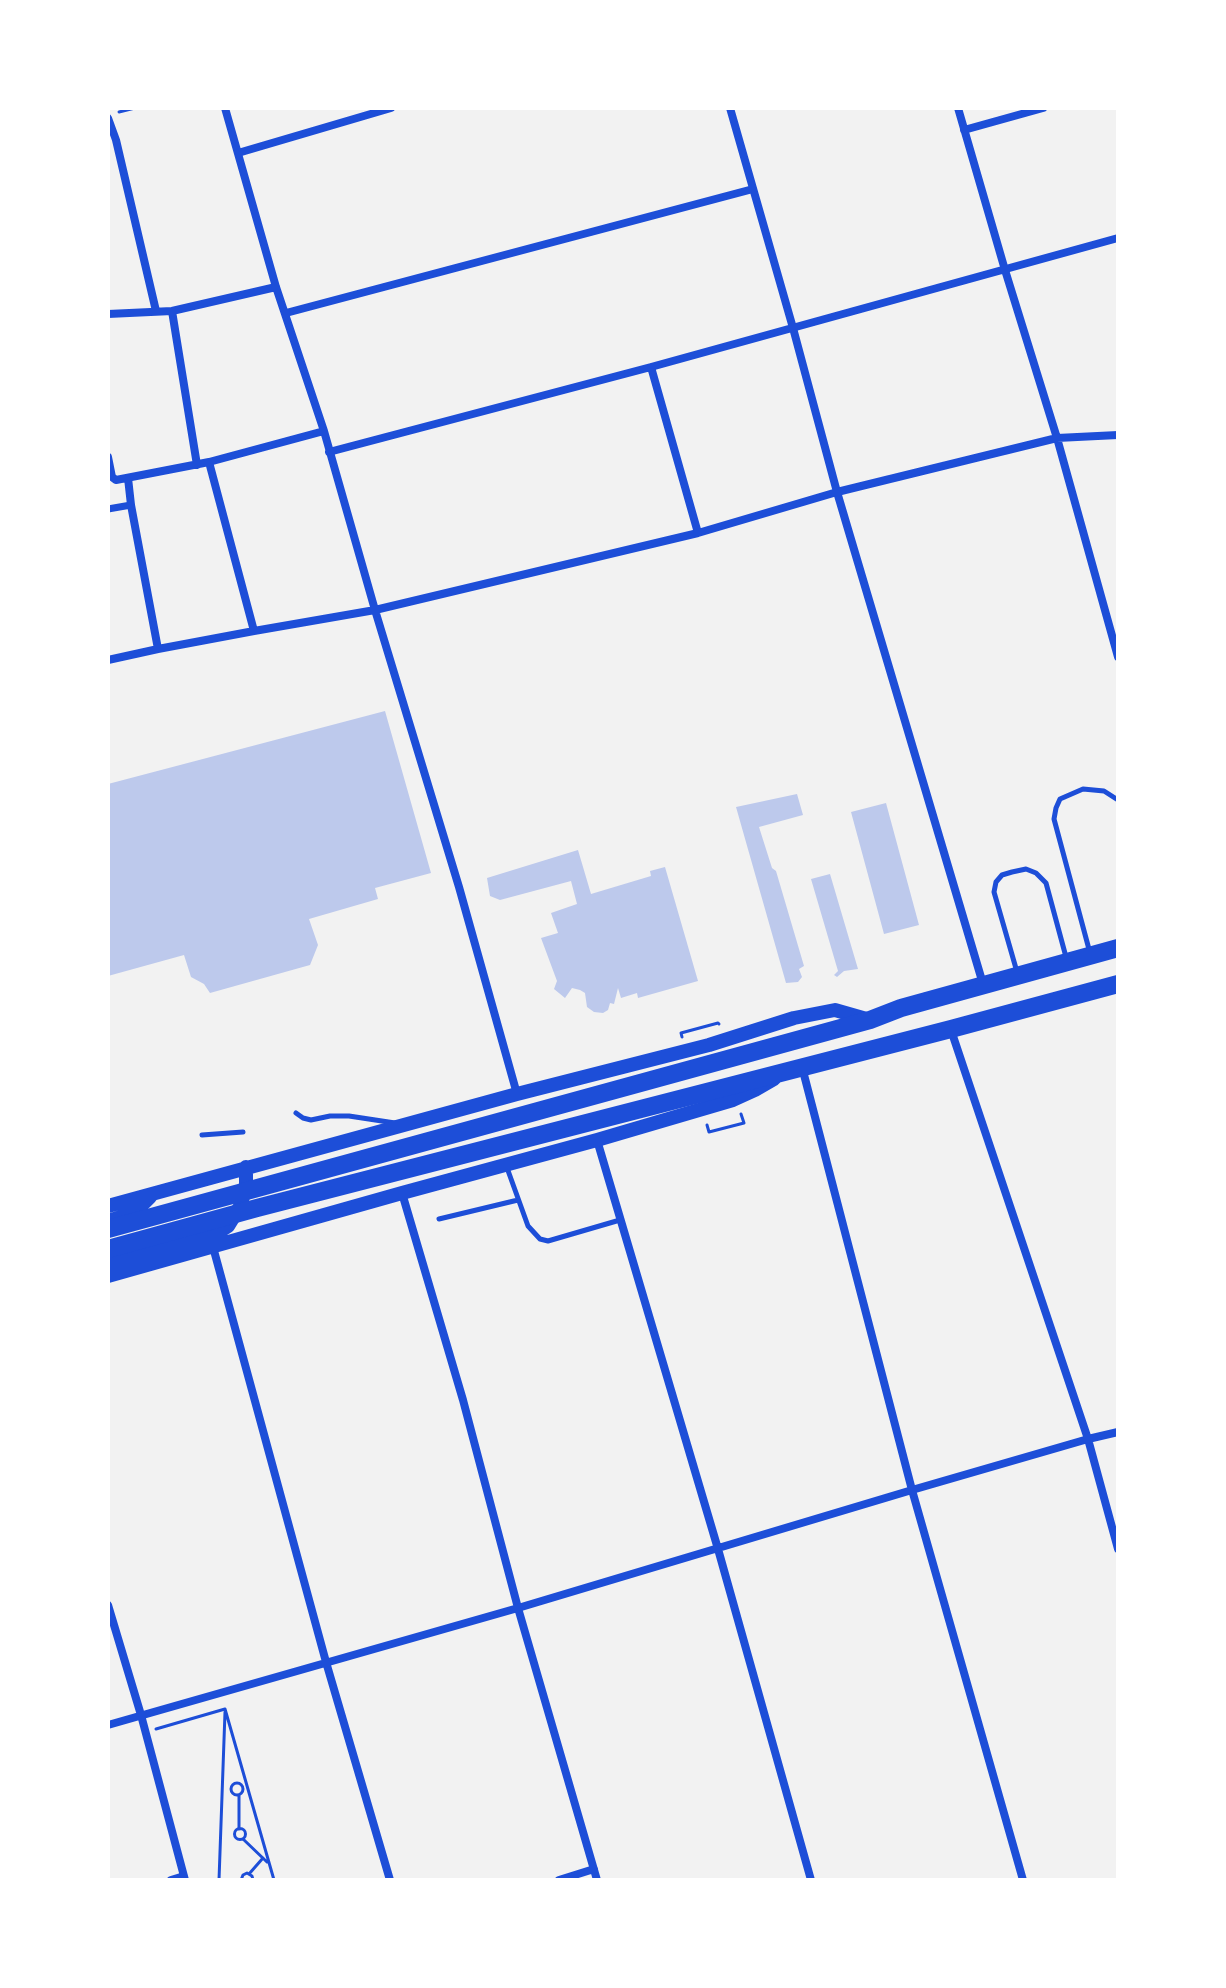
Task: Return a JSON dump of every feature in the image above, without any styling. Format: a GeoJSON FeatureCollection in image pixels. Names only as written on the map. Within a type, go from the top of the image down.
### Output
{"type":"FeatureCollection","features":[{"type":"Feature","properties":{"kind":"highway"},"geometry":{"type":"LineString","coordinates":[[108,1249],[255,1198],[870,1020],[901,1008],[1118,948]]}},
{"type":"Feature","properties":{"kind":"highway"},"geometry":{"type":"LineString","coordinates":[[108,1229],[255,1198],[794,1069],[1118,984]]}},
{"type":"Feature","properties":{"kind":"street"},"geometry":{"type":"LineString","coordinates":[[225,108],[276,287],[324,431],[517,1094]]}},
{"type":"Feature","properties":{"kind":"street"},"geometry":{"type":"LineString","coordinates":[[238,153],[391,108]]}},
{"type":"Feature","properties":{"kind":"street"},"geometry":{"type":"LineString","coordinates":[[730,108],[837,492],[984,985]]}},
{"type":"Feature","properties":{"kind":"street"},"geometry":{"type":"LineString","coordinates":[[958,108],[1113,621],[1118,657]]}},
{"type":"Feature","properties":{"kind":"street"},"geometry":{"type":"LineString","coordinates":[[964,130],[1043,108]]}},
{"type":"Feature","properties":{"kind":"street"},"geometry":{"type":"LineString","coordinates":[[108,116],[156,311]]}},
{"type":"Feature","properties":{"kind":"street"},"geometry":{"type":"LineString","coordinates":[[286,313],[753,189]]}},
{"type":"Feature","properties":{"kind":"street"},"geometry":{"type":"LineString","coordinates":[[329,452],[1118,238]]}},
{"type":"Feature","properties":{"kind":"street"},"geometry":{"type":"LineString","coordinates":[[108,314],[172,311],[276,287]]}},
{"type":"Feature","properties":{"kind":"street"},"geometry":{"type":"LineString","coordinates":[[172,311],[197,465]]}},
{"type":"Feature","properties":{"kind":"street"},"geometry":{"type":"LineString","coordinates":[[651,367],[698,533]]}},
{"type":"Feature","properties":{"kind":"street"},"geometry":{"type":"LineString","coordinates":[[108,457],[113,479],[116,480],[197,465],[324,431]]}},
{"type":"Feature","properties":{"kind":"street"},"geometry":{"type":"LineString","coordinates":[[108,660],[375,610],[698,533],[837,492],[1057,438],[1118,435]]}},
{"type":"Feature","properties":{"kind":"street"},"geometry":{"type":"LineString","coordinates":[[209,462],[254,631]]}},
{"type":"Feature","properties":{"kind":"street"},"geometry":{"type":"LineString","coordinates":[[128,478],[158,649]]}},
{"type":"Feature","properties":{"kind":"street"},"geometry":{"type":"LineString","coordinates":[[108,509],[131,505]]}},
{"type":"Feature","properties":{"kind":"street"},"geometry":{"type":"LineString","coordinates":[[108,1206],[404,1124],[709,1045],[794,1018],[835,1010],[870,1020]]}},
{"type":"Feature","properties":{"kind":"street"},"geometry":{"type":"LineString","coordinates":[[951,1029],[1088,1439],[1118,1549]]}},
{"type":"Feature","properties":{"kind":"street"},"geometry":{"type":"LineString","coordinates":[[108,1276],[736,1099],[794,1069],[1023,1880]]}},
{"type":"Feature","properties":{"kind":"street"},"geometry":{"type":"LineString","coordinates":[[597,1140],[718,1549],[811,1880]]}},
{"type":"Feature","properties":{"kind":"street"},"geometry":{"type":"LineString","coordinates":[[108,1265],[217,1233],[228,1226],[241,1205],[246,1167]]}},
{"type":"Feature","properties":{"kind":"street"},"geometry":{"type":"LineString","coordinates":[[108,1221],[142,1205],[153,1193]]}},
{"type":"Feature","properties":{"kind":"street"},"geometry":{"type":"LineString","coordinates":[[402,1193],[597,1880]]}},
{"type":"Feature","properties":{"kind":"street"},"geometry":{"type":"LineString","coordinates":[[213,1247],[326,1662],[390,1880]]}},
{"type":"Feature","properties":{"kind":"street"},"geometry":{"type":"LineString","coordinates":[[108,1725],[1118,1432]]}},
{"type":"Feature","properties":{"kind":"street"},"geometry":{"type":"LineString","coordinates":[[108,1605],[185,1878],[171,1880]]}},
{"type":"Feature","properties":{"kind":"street"},"geometry":{"type":"LineString","coordinates":[[559,1880],[594,1869]]}},
{"type":"Feature","properties":{"kind":"lane"},"geometry":{"type":"LineString","coordinates":[[1091,955],[1054,819],[1060,799],[1083,789],[1104,791],[1118,800]]}},
{"type":"Feature","properties":{"kind":"lane"},"geometry":{"type":"LineString","coordinates":[[1018,975],[994,892],[996,882],[1002,875],[1012,872],[1026,869],[1036,873],[1046,883],[1068,962]]}},
{"type":"Feature","properties":{"kind":"lane"},"geometry":{"type":"LineString","coordinates":[[296,1113],[311,1120],[330,1116],[363,1117],[404,1124]]}},
{"type":"Feature","properties":{"kind":"lane"},"geometry":{"type":"LineString","coordinates":[[202,1135],[243,1132]]}},
{"type":"Feature","properties":{"kind":"lane"},"geometry":{"type":"LineString","coordinates":[[506,1165],[528,1226],[540,1239],[548,1241],[621,1220]]}},
{"type":"Feature","properties":{"kind":"lane"},"geometry":{"type":"LineString","coordinates":[[439,1219],[518,1200]]}},
{"type":"Feature","properties":{"kind":"path"},"geometry":{"type":"LineString","coordinates":[[108,116],[135,108]]}},
{"type":"Feature","properties":{"kind":"path"},"geometry":{"type":"LineString","coordinates":[[709,1132],[744,1123],[736,1099]]}},
{"type":"Feature","properties":{"kind":"path"},"geometry":{"type":"LineString","coordinates":[[156,1728],[225,1709]]}},
{"type":"Feature","properties":{"kind":"path"},"geometry":{"type":"LineString","coordinates":[[219,1880],[225,1709]]}},
{"type":"Feature","properties":{"kind":"path"},"geometry":{"type":"LineString","coordinates":[[225,1709],[274,1880]]}},
{"type":"Feature","properties":{"kind":"path"},"geometry":{"type":"LineString","coordinates":[[223,1774],[233,1783],[242,1785],[239,1829],[235,1836],[243,1839],[270,1865]]}},
{"type":"Feature","properties":{"kind":"path"},"geometry":{"type":"LineString","coordinates":[[233,1783],[230,1791],[239,1795]]}},
{"type":"Feature","properties":{"kind":"path"},"geometry":{"type":"LineString","coordinates":[[239,1829],[246,1833],[243,1839]]}},
{"type":"Feature","properties":{"kind":"path"},"geometry":{"type":"LineString","coordinates":[[241,1880],[263,1858]]}},
{"type":"Feature","properties":{"kind":"path"},"geometry":{"type":"LineString","coordinates":[[249,1874],[253,1880]]}},
{"type":"Feature","properties":{"kind":"building"},"geometry":{"type":"Polygon","coordinates":[[[385,711],[431,873],[375,888],[378,899],[309,919],[318,945],[310,965],[210,993],[204,984],[191,977],[184,955],[108,976],[108,784],[385,711]]]}},
{"type":"Feature","properties":{"kind":"building"},"geometry":{"type":"Polygon","coordinates":[[[797,794],[803,815],[759,827],[772,868],[776,871],[804,966],[799,969],[802,977],[798,982],[786,983],[736,807],[797,794]]]}},
{"type":"Feature","properties":{"kind":"building"},"geometry":{"type":"Polygon","coordinates":[[[886,803],[919,925],[884,934],[851,812],[886,803]]]}},
{"type":"Feature","properties":{"kind":"building"},"geometry":{"type":"Polygon","coordinates":[[[578,850],[591,894],[651,876],[650,871],[665,867],[698,981],[638,998],[637,993],[621,998],[618,988],[614,1004],[610,1003],[603,1013],[587,1007],[585,993],[580,990],[572,988],[565,998],[554,989],[557,981],[541,938],[558,933],[551,913],[577,904],[571,881],[500,900],[490,896],[487,878],[578,850]]]}},
{"type":"Feature","properties":{"kind":"building"},"geometry":{"type":"Polygon","coordinates":[[[830,874],[858,969],[844,971],[837,977],[834,975],[838,971],[811,879],[830,874]]]}}]}
